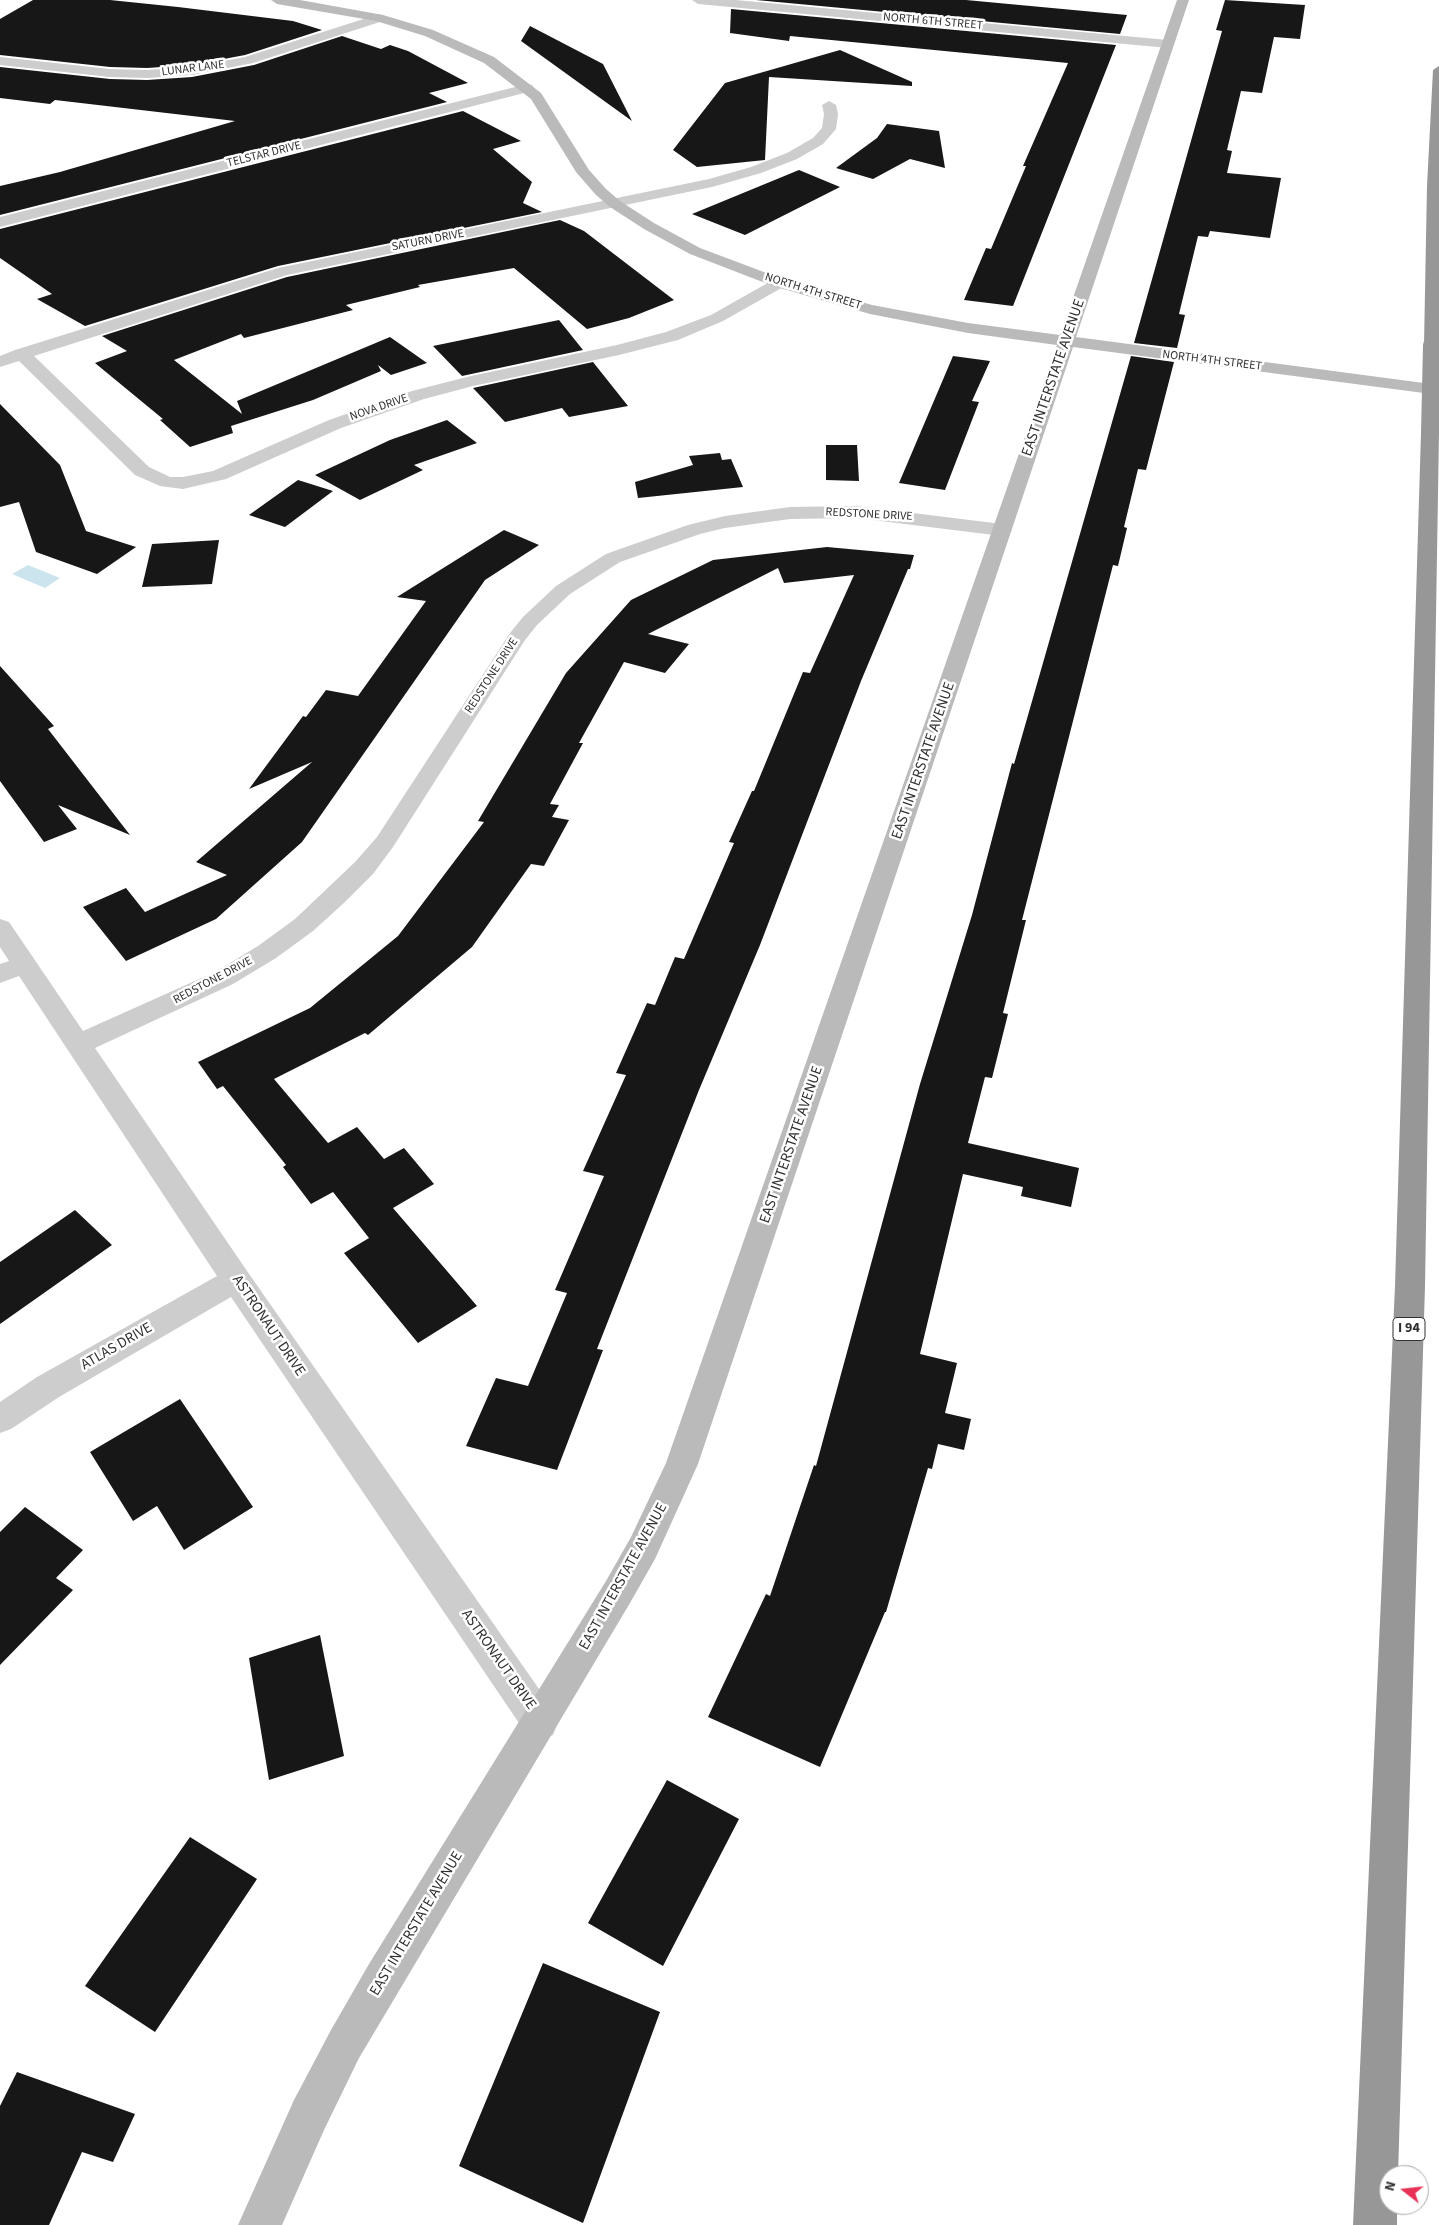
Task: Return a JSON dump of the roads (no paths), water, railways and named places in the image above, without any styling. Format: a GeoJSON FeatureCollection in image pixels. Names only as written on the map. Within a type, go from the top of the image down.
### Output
{"type":"FeatureCollection","features":[{"type":"Feature","properties":{"kind":"highway","name":"I 94"},"geometry":{"type":"LineString","coordinates":[[1375,2225],[1410,1286],[1434,186],[1439,70]]}},
{"type":"Feature","properties":{"kind":"street","name":"NORTH 4TH STREET"},"geometry":{"type":"LineString","coordinates":[[277,0],[333,8],[379,18],[429,33],[490,60],[527,88],[548,114],[583,172],[615,204],[695,251],[779,283],[834,300],[906,317],[968,328],[1439,390]]}},
{"type":"Feature","properties":{"kind":"street","name":"NORTH 6TH STREET"},"geometry":{"type":"LineString","coordinates":[[698,0],[1168,44]]}},
{"type":"Feature","properties":{"kind":"street","name":"EAST INTERSTATE AVENUE"},"geometry":{"type":"LineString","coordinates":[[260,2225],[309,2115],[345,2044],[643,1548],[682,1464],[1183,0]]}},
{"type":"Feature","properties":{"kind":"street","name":"LUNAR LANE"},"geometry":{"type":"LineString","coordinates":[[0,61],[110,73],[147,74],[192,71],[248,60],[379,18]]}},
{"type":"Feature","properties":{"kind":"street","name":"TELSTAR DRIVE"},"geometry":{"type":"LineString","coordinates":[[0,222],[527,88]]}},
{"type":"Feature","properties":{"kind":"street","name":"SATURN DRIVE"},"geometry":{"type":"LineString","coordinates":[[0,362],[284,271],[615,204],[734,177],[792,156],[818,141],[829,129],[831,122],[829,105]]}},
{"type":"Feature","properties":{"kind":"street","name":"NOVA DRIVE"},"geometry":{"type":"LineString","coordinates":[[21,354],[142,471],[166,482],[183,483],[219,475],[335,424],[418,394],[479,379],[619,350],[672,336],[717,318],[779,283]]}},
{"type":"Feature","properties":{"kind":"street","name":"REDSTONE DRIVE"},"geometry":{"type":"LineString","coordinates":[[79,1044],[224,978],[267,952],[304,925],[336,896],[364,868],[385,842],[517,637],[530,621],[564,590],[613,558],[639,547],[695,529],[733,521],[790,513],[856,512],[1002,530]]}},
{"type":"Feature","properties":{"kind":"street","name":"ASTRONAUT DRIVE"},"geometry":{"type":"LineString","coordinates":[[0,928],[12,969],[79,1044],[236,1280],[540,1722]]}},
{"type":"Feature","properties":{"kind":"street","name":"ATLAS DRIVE"},"geometry":{"type":"LineString","coordinates":[[0,1419],[56,1382],[236,1280]]}},
{"type":"Feature","properties":{"kind":"water"},"geometry":{"type":"Polygon","coordinates":[[[28,565],[60,578],[45,588],[12,574],[28,565]]]}}]}
